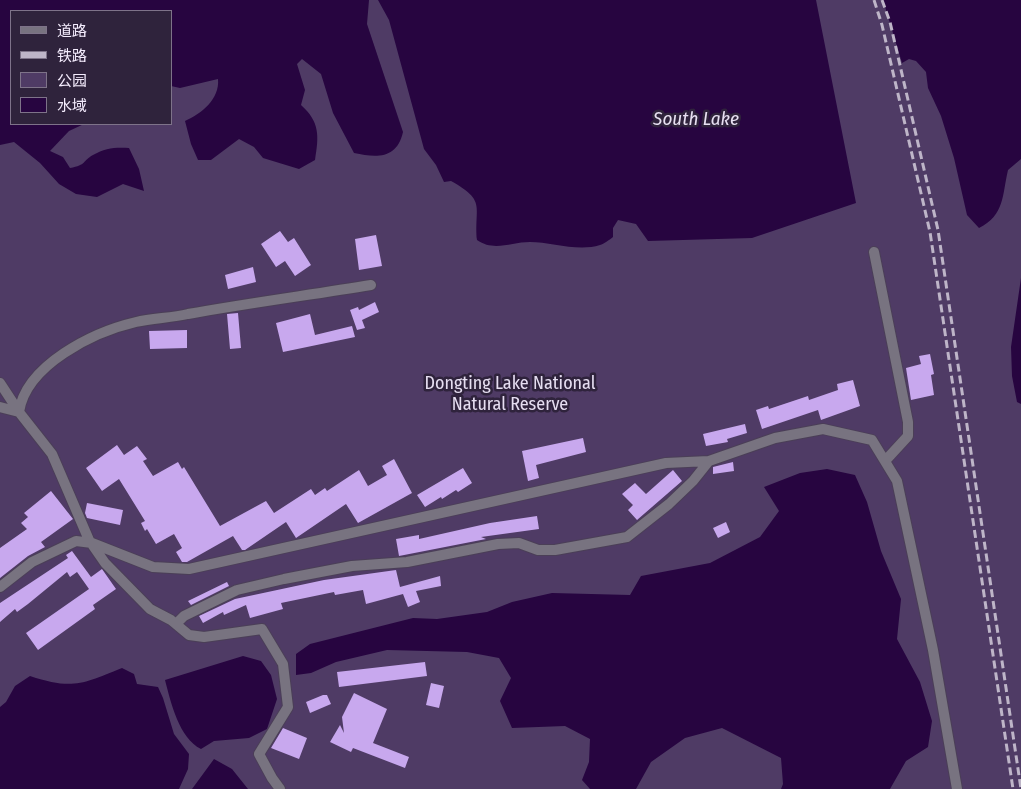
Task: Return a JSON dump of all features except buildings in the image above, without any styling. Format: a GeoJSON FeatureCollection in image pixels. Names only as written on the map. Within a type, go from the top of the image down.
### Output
{"type":"FeatureCollection","features":[{"type":"Feature","properties":{"kind":"street"},"geometry":{"type":"LineString","coordinates":[[874,252],[908,422],[908,436],[885,462]]}},
{"type":"Feature","properties":{"kind":"street"},"geometry":{"type":"LineString","coordinates":[[20,412],[21,399],[33,380],[49,364],[85,341],[135,322],[371,285]]}},
{"type":"Feature","properties":{"kind":"street"},"geometry":{"type":"LineString","coordinates":[[0,384],[52,454],[92,543],[104,562],[150,609],[176,624],[189,635],[204,638],[262,629],[282,664],[288,707],[259,754],[280,789]]}},
{"type":"Feature","properties":{"kind":"street"},"geometry":{"type":"LineString","coordinates":[[0,407],[20,412]]}},
{"type":"Feature","properties":{"kind":"street"},"geometry":{"type":"LineString","coordinates":[[0,587],[32,562],[76,541],[92,543],[153,567],[189,569],[666,464],[709,461],[776,438],[823,429],[872,440],[897,481],[933,650],[957,789]]}},
{"type":"Feature","properties":{"kind":"street"},"geometry":{"type":"LineString","coordinates":[[176,624],[184,616],[237,590],[284,579],[352,566],[407,562],[498,544],[519,543],[538,550],[555,550],[588,546],[627,537],[669,504],[693,482],[709,461]]}},
{"type":"Feature","properties":{"kind":"green space","name":"Dongting Lake National Natural Reserve"},"geometry":{"type":"Polygon","coordinates":[[[0,0],[1021,0],[1021,789],[0,789],[0,0]]]}},
{"type":"Feature","properties":{"kind":"water"},"geometry":{"type":"Polygon","coordinates":[[[0,0],[369,0],[367,24],[403,132],[400,141],[391,152],[378,156],[354,153],[333,113],[321,74],[302,59],[297,64],[305,90],[301,105],[312,117],[317,130],[315,160],[299,169],[263,158],[254,147],[239,139],[211,160],[198,160],[191,144],[185,121],[203,110],[213,99],[218,86],[218,79],[180,88],[172,86],[172,10],[10,10],[10,125],[82,125],[69,131],[50,151],[63,157],[70,168],[82,164],[90,157],[106,149],[129,148],[139,169],[144,191],[123,184],[97,197],[76,194],[59,184],[40,163],[14,142],[0,145],[0,0]]]}},
{"type":"Feature","properties":{"kind":"water","name":"South Lake"},"geometry":{"type":"Polygon","coordinates":[[[378,0],[816,0],[856,203],[752,238],[648,241],[636,224],[618,220],[613,228],[613,237],[603,244],[592,247],[574,247],[538,242],[496,246],[483,244],[477,240],[477,212],[474,199],[451,181],[444,182],[436,165],[424,149],[389,20],[378,0]]]}},
{"type":"Feature","properties":{"kind":"water"},"geometry":{"type":"Polygon","coordinates":[[[883,0],[1021,0],[1021,159],[1008,170],[998,211],[994,217],[979,228],[967,215],[954,158],[941,116],[928,88],[926,72],[916,61],[909,59],[902,63],[883,0]]]}},
{"type":"Feature","properties":{"kind":"water"},"geometry":{"type":"Polygon","coordinates":[[[1021,278],[1021,404],[1017,402],[1012,376],[1011,347],[1021,278]]]}},
{"type":"Feature","properties":{"kind":"water"},"geometry":{"type":"Polygon","coordinates":[[[827,469],[855,475],[867,502],[881,551],[901,599],[897,639],[920,682],[932,721],[928,747],[906,761],[890,789],[781,789],[783,784],[781,758],[722,728],[685,738],[651,762],[636,789],[590,789],[582,780],[589,762],[590,739],[565,726],[512,728],[500,701],[511,678],[499,658],[467,652],[387,650],[336,662],[311,673],[296,675],[296,654],[310,644],[413,618],[437,619],[487,612],[512,602],[552,593],[630,595],[641,576],[710,563],[760,537],[779,511],[764,487],[800,473],[827,469]]]}},
{"type":"Feature","properties":{"kind":"water"},"geometry":{"type":"Polygon","coordinates":[[[243,656],[261,661],[271,675],[277,699],[267,729],[249,738],[214,741],[201,749],[187,737],[177,719],[165,680],[243,656]]]}},
{"type":"Feature","properties":{"kind":"water"},"geometry":{"type":"Polygon","coordinates":[[[122,668],[134,674],[137,684],[158,687],[174,734],[189,754],[188,769],[179,789],[0,789],[0,707],[6,702],[15,686],[30,676],[67,684],[87,681],[122,668]]]}},
{"type":"Feature","properties":{"kind":"water"},"geometry":{"type":"Polygon","coordinates":[[[214,759],[232,769],[248,789],[192,789],[214,759]]]}},
{"type":"Feature","properties":{"kind":"railway"},"geometry":{"type":"LineString","coordinates":[[874,0],[882,25],[930,232],[1013,789]]}},
{"type":"Feature","properties":{"kind":"railway"},"geometry":{"type":"LineString","coordinates":[[882,0],[890,22],[938,230],[1021,789]]}}]}
